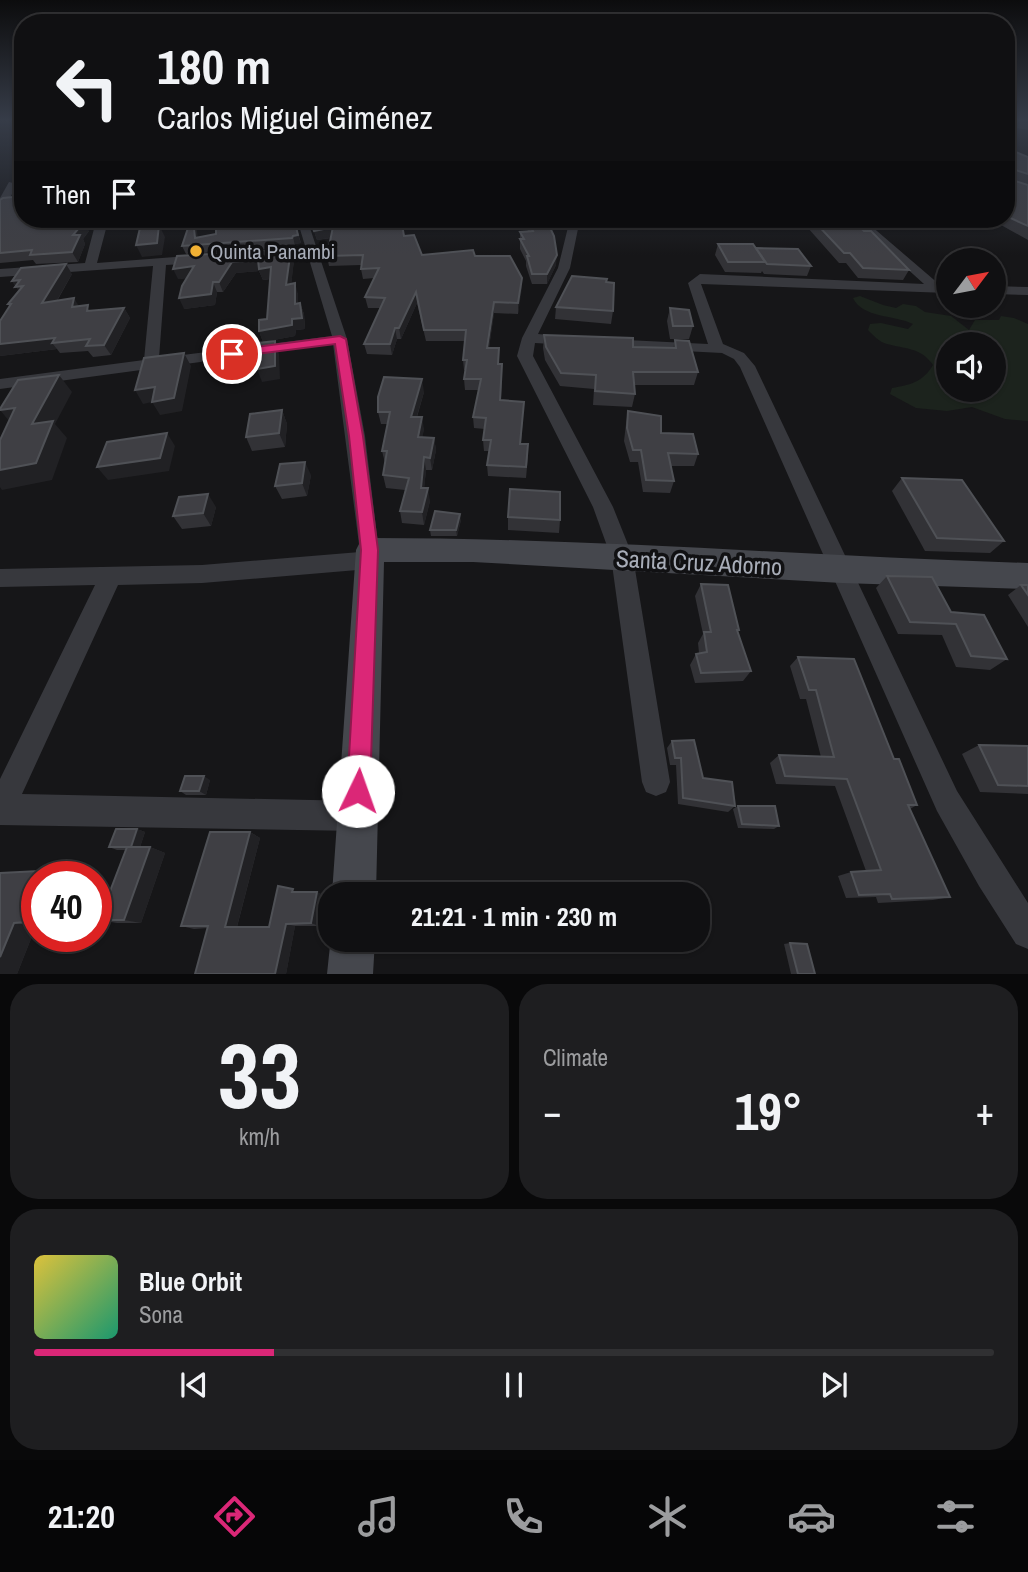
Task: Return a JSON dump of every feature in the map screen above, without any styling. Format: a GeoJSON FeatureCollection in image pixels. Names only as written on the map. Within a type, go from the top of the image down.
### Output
{"type":"FeatureCollection","features":[{"type":"Feature","properties":{"kind":"street"},"geometry":{"type":"LineString","coordinates":[[0,208],[11,184]]}},
{"type":"Feature","properties":{"kind":"street"},"geometry":{"type":"LineString","coordinates":[[90,267],[100,228]]}},
{"type":"Feature","properties":{"kind":"street"},"geometry":{"type":"LineString","coordinates":[[303,228],[304,252],[340,339],[356,436],[369,555],[354,882]]}},
{"type":"Feature","properties":{"kind":"street"},"geometry":{"type":"LineString","coordinates":[[573,228],[564,268],[528,338],[526,356],[603,507],[622,557],[656,782]]}},
{"type":"Feature","properties":{"kind":"street"},"geometry":{"type":"LineString","coordinates":[[868,228],[936,283]]}},
{"type":"Feature","properties":{"kind":"street"},"geometry":{"type":"LineString","coordinates":[[2,277],[90,267],[215,258]]}},
{"type":"Feature","properties":{"kind":"street"},"geometry":{"type":"LineString","coordinates":[[151,365],[160,261]]}},
{"type":"Feature","properties":{"kind":"street"},"geometry":{"type":"LineString","coordinates":[[717,348],[694,283],[700,278],[936,288]]}},
{"type":"Feature","properties":{"kind":"street"},"geometry":{"type":"LineString","coordinates":[[1006,290],[1028,291]]}},
{"type":"Feature","properties":{"kind":"street"},"geometry":{"type":"LineString","coordinates":[[528,338],[717,348],[739,356],[747,366],[947,801],[990,875],[1028,932]]}},
{"type":"Feature","properties":{"kind":"street"},"geometry":{"type":"LineString","coordinates":[[0,383],[340,339]]}},
{"type":"Feature","properties":{"kind":"street","name":"Santa Cruz Adorno"},"geometry":{"type":"LineString","coordinates":[[369,555],[473,550],[842,570],[1028,576]]}},
{"type":"Feature","properties":{"kind":"street"},"geometry":{"type":"LineString","coordinates":[[0,578],[202,574],[369,555]]}},
{"type":"Feature","properties":{"kind":"street"},"geometry":{"type":"LineString","coordinates":[[111,576],[0,809],[357,816]]}},
{"type":"Feature","properties":{"kind":"street"},"geometry":{"type":"LineString","coordinates":[[350,974],[351,952]]}},
{"type":"Feature","properties":{"kind":"shaded area"},"geometry":{"type":"Polygon","coordinates":[[[860,296],[896,308],[903,304],[916,306],[925,312],[936,314],[936,318],[954,318],[969,330],[975,320],[999,320],[1006,317],[1028,324],[1028,421],[1005,419],[972,407],[947,411],[916,408],[890,394],[892,388],[920,379],[933,365],[918,352],[884,343],[868,330],[870,324],[881,323],[908,329],[913,324],[871,313],[853,298],[860,296]]]}},
{"type":"Feature","properties":{"kind":"building"},"geometry":{"type":"Polygon","coordinates":[[[1015,164],[1028,164],[1028,174],[1015,170],[1015,164]]]}},
{"type":"Feature","properties":{"kind":"building"},"geometry":{"type":"Polygon","coordinates":[[[1015,181],[1028,185],[1028,226],[1015,220],[1015,181]]]}},
{"type":"Feature","properties":{"kind":"building"},"geometry":{"type":"Polygon","coordinates":[[[14,197],[14,228],[79,228],[73,235],[80,235],[72,252],[30,255],[32,250],[0,253],[0,200],[14,197]]]}},
{"type":"Feature","properties":{"kind":"building"},"geometry":{"type":"Polygon","coordinates":[[[140,228],[159,228],[157,243],[136,245],[140,228]]]}},
{"type":"Feature","properties":{"kind":"building"},"geometry":{"type":"Polygon","coordinates":[[[188,228],[194,228],[195,238],[216,234],[216,228],[296,228],[298,235],[292,238],[182,246],[188,228]]]}},
{"type":"Feature","properties":{"kind":"building"},"geometry":{"type":"Polygon","coordinates":[[[333,228],[403,228],[404,236],[414,235],[422,255],[473,250],[475,256],[510,256],[522,278],[518,303],[494,302],[487,348],[499,348],[498,364],[502,364],[500,400],[524,402],[520,444],[528,444],[526,467],[487,465],[491,440],[483,440],[486,418],[473,417],[481,379],[464,379],[467,360],[463,360],[466,330],[424,330],[416,292],[399,328],[395,328],[390,344],[364,344],[385,298],[365,297],[379,268],[361,269],[363,255],[327,256],[333,228]]]}},
{"type":"Feature","properties":{"kind":"building"},"geometry":{"type":"Polygon","coordinates":[[[532,228],[550,228],[554,236],[557,255],[547,274],[532,274],[529,256],[520,239],[524,239],[520,232],[533,231],[532,228]]]}},
{"type":"Feature","properties":{"kind":"building"},"geometry":{"type":"Polygon","coordinates":[[[820,228],[861,228],[871,231],[909,270],[863,268],[850,253],[844,253],[820,228]]]}},
{"type":"Feature","properties":{"kind":"building"},"geometry":{"type":"Polygon","coordinates":[[[718,244],[753,244],[765,262],[728,262],[718,244]]]}},
{"type":"Feature","properties":{"kind":"building"},"geometry":{"type":"Polygon","coordinates":[[[756,248],[798,249],[811,266],[767,264],[756,248]]]}},
{"type":"Feature","properties":{"kind":"building"},"geometry":{"type":"Polygon","coordinates":[[[291,249],[286,285],[295,283],[295,304],[300,303],[302,318],[292,319],[292,325],[259,331],[259,320],[267,319],[271,267],[259,269],[258,260],[232,262],[219,282],[213,282],[211,294],[179,298],[182,286],[194,266],[173,269],[177,256],[291,249]]]}},
{"type":"Feature","properties":{"kind":"building"},"geometry":{"type":"Polygon","coordinates":[[[66,264],[42,303],[74,298],[72,307],[88,305],[87,311],[124,308],[104,345],[86,346],[90,339],[52,343],[55,338],[0,344],[0,321],[11,304],[8,304],[23,286],[15,287],[20,280],[12,281],[21,268],[66,264]]]}},
{"type":"Feature","properties":{"kind":"building"},"geometry":{"type":"Polygon","coordinates":[[[572,276],[607,279],[606,282],[614,283],[613,311],[556,307],[572,276]]]}},
{"type":"Feature","properties":{"kind":"building"},"geometry":{"type":"Polygon","coordinates":[[[670,308],[689,310],[693,326],[673,326],[670,308]]]}},
{"type":"Feature","properties":{"kind":"building"},"geometry":{"type":"Polygon","coordinates":[[[544,335],[633,338],[633,347],[676,348],[675,340],[689,341],[698,372],[633,372],[635,394],[595,391],[596,375],[561,373],[546,347],[544,335]]]}},
{"type":"Feature","properties":{"kind":"building"},"geometry":{"type":"Polygon","coordinates":[[[275,341],[275,366],[257,369],[258,343],[275,341]]]}},
{"type":"Feature","properties":{"kind":"building"},"geometry":{"type":"Polygon","coordinates":[[[184,353],[174,398],[152,402],[155,387],[135,390],[144,358],[184,353]]]}},
{"type":"Feature","properties":{"kind":"building"},"geometry":{"type":"Polygon","coordinates":[[[59,375],[32,424],[53,421],[36,463],[0,470],[0,440],[15,408],[0,409],[18,380],[59,375]]]}},
{"type":"Feature","properties":{"kind":"building"},"geometry":{"type":"Polygon","coordinates":[[[384,377],[422,379],[411,417],[422,417],[418,437],[434,438],[430,458],[424,457],[421,488],[428,488],[422,512],[400,511],[409,478],[383,475],[387,451],[382,451],[390,412],[378,412],[378,397],[384,377]]]}},
{"type":"Feature","properties":{"kind":"building"},"geometry":{"type":"Polygon","coordinates":[[[282,410],[279,433],[246,437],[250,414],[282,410]]]}},
{"type":"Feature","properties":{"kind":"building"},"geometry":{"type":"Polygon","coordinates":[[[628,411],[661,416],[661,433],[693,434],[698,454],[668,453],[674,481],[646,480],[641,450],[633,450],[627,428],[628,411]]]}},
{"type":"Feature","properties":{"kind":"building"},"geometry":{"type":"Polygon","coordinates":[[[167,433],[160,458],[97,467],[107,442],[167,433]]]}},
{"type":"Feature","properties":{"kind":"building"},"geometry":{"type":"Polygon","coordinates":[[[305,462],[302,483],[275,486],[280,464],[305,462]]]}},
{"type":"Feature","properties":{"kind":"building"},"geometry":{"type":"Polygon","coordinates":[[[902,478],[962,480],[1004,541],[937,538],[902,478]]]}},
{"type":"Feature","properties":{"kind":"building"},"geometry":{"type":"Polygon","coordinates":[[[510,489],[560,492],[560,520],[508,517],[510,489]]]}},
{"type":"Feature","properties":{"kind":"building"},"geometry":{"type":"Polygon","coordinates":[[[208,494],[203,513],[173,516],[179,497],[208,494]]]}},
{"type":"Feature","properties":{"kind":"building"},"geometry":{"type":"Polygon","coordinates":[[[435,511],[460,514],[456,530],[430,530],[435,511]]]}},
{"type":"Feature","properties":{"kind":"building"},"geometry":{"type":"Polygon","coordinates":[[[887,576],[932,577],[951,612],[984,615],[1007,659],[971,656],[956,624],[910,622],[887,576]]]}},
{"type":"Feature","properties":{"kind":"building"},"geometry":{"type":"Polygon","coordinates":[[[701,584],[728,585],[737,630],[751,671],[701,673],[696,654],[707,652],[704,632],[711,632],[701,584]]]}},
{"type":"Feature","properties":{"kind":"building"},"geometry":{"type":"Polygon","coordinates":[[[1021,585],[1028,585],[1028,595],[1021,585]]]}},
{"type":"Feature","properties":{"kind":"building"},"geometry":{"type":"Polygon","coordinates":[[[798,657],[854,659],[894,759],[899,759],[917,805],[908,805],[950,897],[892,899],[890,894],[859,895],[851,872],[881,870],[847,779],[785,776],[779,755],[834,757],[816,690],[809,690],[798,657]]]}},
{"type":"Feature","properties":{"kind":"building"},"geometry":{"type":"Polygon","coordinates":[[[694,740],[703,778],[732,782],[735,806],[683,798],[681,758],[675,758],[672,741],[694,740]]]}},
{"type":"Feature","properties":{"kind":"building"},"geometry":{"type":"Polygon","coordinates":[[[979,745],[1028,746],[1028,786],[998,785],[979,745]]]}},
{"type":"Feature","properties":{"kind":"building"},"geometry":{"type":"Polygon","coordinates":[[[185,776],[204,776],[199,791],[180,791],[185,776]]]}},
{"type":"Feature","properties":{"kind":"building"},"geometry":{"type":"Polygon","coordinates":[[[738,806],[775,806],[779,826],[742,824],[738,806]]]}},
{"type":"Feature","properties":{"kind":"building"},"geometry":{"type":"Polygon","coordinates":[[[116,829],[137,829],[131,847],[109,847],[116,829]]]}},
{"type":"Feature","properties":{"kind":"building"},"geometry":{"type":"Polygon","coordinates":[[[210,832],[250,832],[225,927],[269,927],[278,886],[293,889],[292,892],[317,892],[311,923],[286,924],[275,974],[195,974],[208,926],[181,926],[210,832]]]}},
{"type":"Feature","properties":{"kind":"building"},"geometry":{"type":"Polygon","coordinates":[[[127,847],[150,847],[124,920],[112,920],[112,886],[127,847]]]}},
{"type":"Feature","properties":{"kind":"building"},"geometry":{"type":"Polygon","coordinates":[[[21,872],[21,922],[14,923],[0,957],[0,873],[21,872]]]}},
{"type":"Feature","properties":{"kind":"building"},"geometry":{"type":"Polygon","coordinates":[[[790,943],[807,944],[815,974],[798,974],[790,943]]]}},
{"type":"Feature","properties":{"kind":"place","name":"Quinta Panambi"},"geometry":{"type":"Point","coordinates":[196,251]}},
{"type":"Feature","properties":{"kind":"route"},"geometry":{"type":"LineString","coordinates":[[232,354],[340,339],[356,436],[369,550],[358,791]]}}]}
